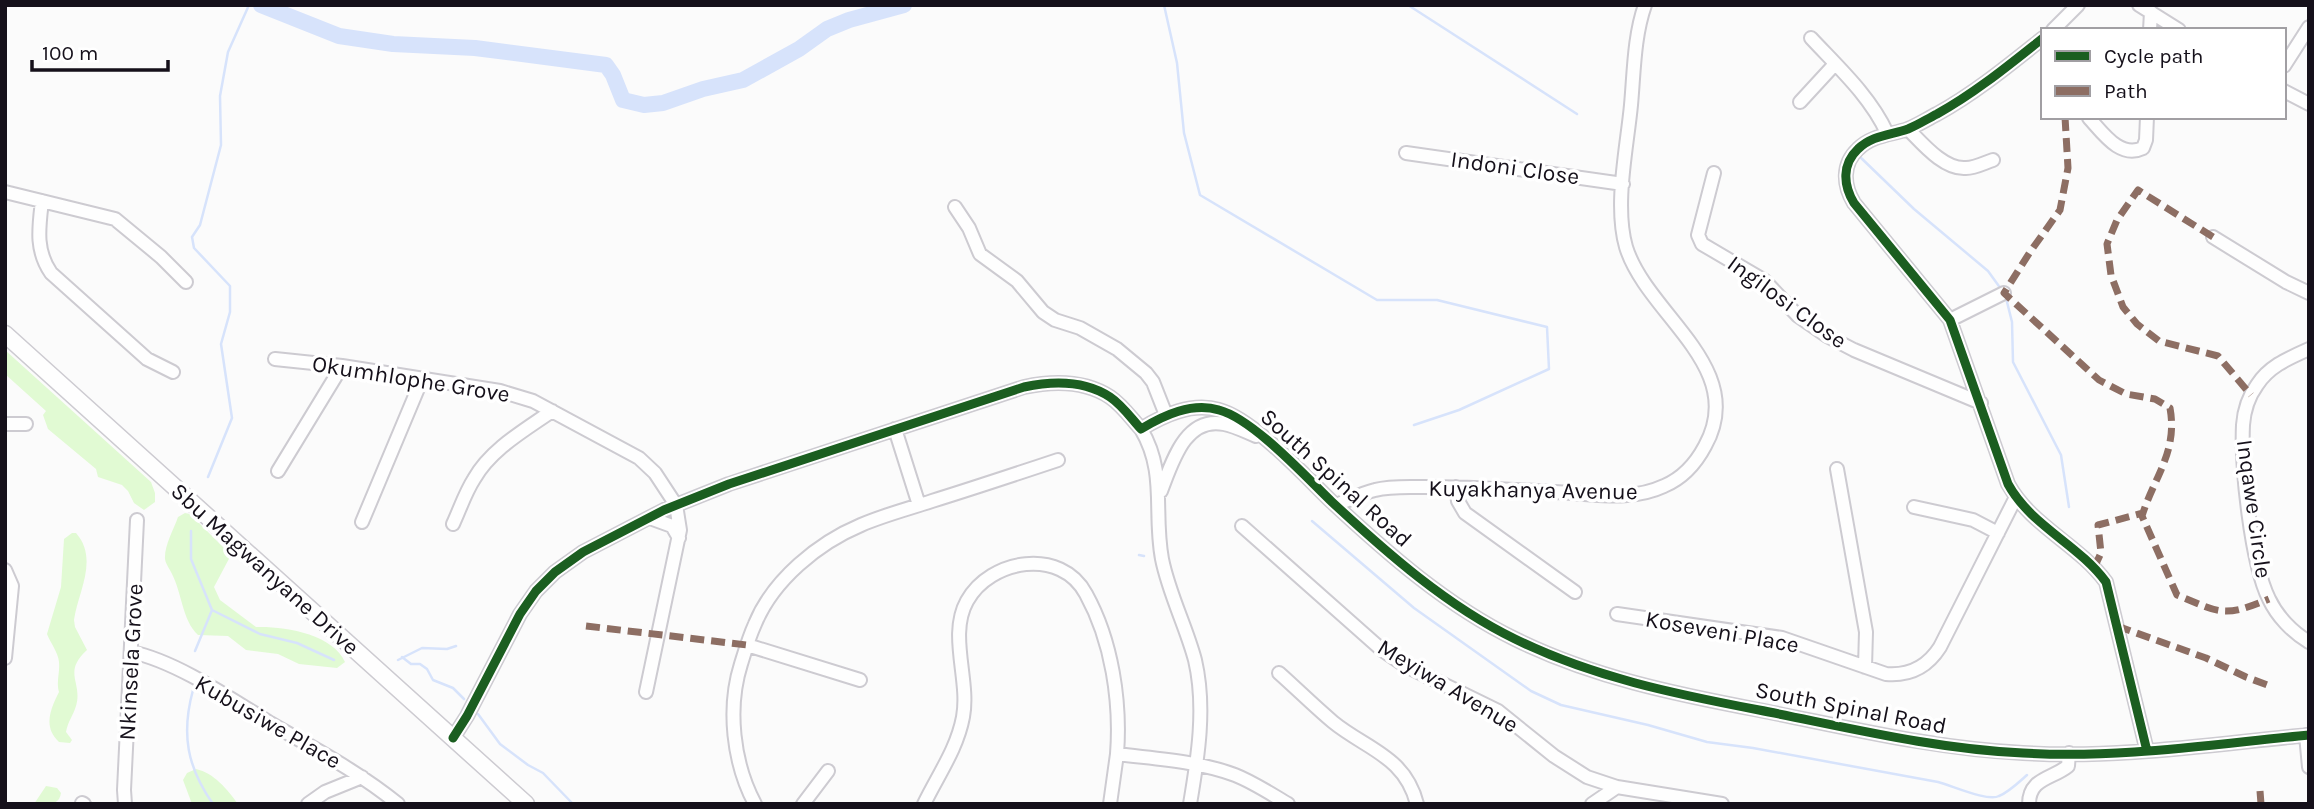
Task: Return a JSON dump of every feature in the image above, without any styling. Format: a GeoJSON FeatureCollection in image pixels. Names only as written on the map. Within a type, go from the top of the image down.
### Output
{"type":"FeatureCollection","features":[{"type":"Feature","properties":{"kind":"main road","name":"Sbu Magwanyane Drive"},"geometry":{"type":"LineString","coordinates":[[5,334],[526,804]]}},
{"type":"Feature","properties":{"kind":"street","name":"Kuyakhanya Avenue"},"geometry":{"type":"LineString","coordinates":[[1336,505],[1366,492],[1386,488],[1456,487],[1638,495],[1670,484],[1684,474],[1700,456],[1710,438],[1716,402],[1714,386],[1695,349],[1635,270],[1622,225],[1623,184],[1637,42],[1645,5]]}},
{"type":"Feature","properties":{"kind":"street"},"geometry":{"type":"LineString","coordinates":[[2055,28],[2078,5]]}},
{"type":"Feature","properties":{"kind":"street"},"geometry":{"type":"LineString","coordinates":[[2145,9],[2150,28]]}},
{"type":"Feature","properties":{"kind":"street"},"geometry":{"type":"LineString","coordinates":[[2145,9],[2176,28]]}},
{"type":"Feature","properties":{"kind":"street"},"geometry":{"type":"LineString","coordinates":[[2286,63],[2309,27]]}},
{"type":"Feature","properties":{"kind":"street"},"geometry":{"type":"LineString","coordinates":[[1811,38],[1877,114],[1887,133]]}},
{"type":"Feature","properties":{"kind":"street"},"geometry":{"type":"LineString","coordinates":[[2041,40],[1972,93],[1908,129],[1887,133],[1865,143],[1854,153],[1846,167],[1845,177],[1854,203],[1950,320],[2015,499],[2038,522],[2096,570],[2106,582],[2147,751]]}},
{"type":"Feature","properties":{"kind":"street"},"geometry":{"type":"LineString","coordinates":[[1800,102],[1835,64]]}},
{"type":"Feature","properties":{"kind":"street"},"geometry":{"type":"LineString","coordinates":[[2286,92],[2309,104]]}},
{"type":"Feature","properties":{"kind":"street"},"geometry":{"type":"LineString","coordinates":[[2090,119],[2123,150],[2136,152],[2143,148],[2146,140],[2147,119]]}},
{"type":"Feature","properties":{"kind":"street"},"geometry":{"type":"LineString","coordinates":[[1908,129],[1940,158],[1961,169],[1993,160]]}},
{"type":"Feature","properties":{"kind":"street","name":"Indoni Close"},"geometry":{"type":"LineString","coordinates":[[1406,153],[1623,184]]}},
{"type":"Feature","properties":{"kind":"street","name":"Ingilosi Close"},"geometry":{"type":"LineString","coordinates":[[1714,173],[1698,235],[1702,244],[1765,281],[1798,316],[1827,336],[1885,364],[1981,403]]}},
{"type":"Feature","properties":{"kind":"street"},"geometry":{"type":"LineString","coordinates":[[5,192],[115,219],[161,257],[186,282]]}},
{"type":"Feature","properties":{"kind":"street"},"geometry":{"type":"LineString","coordinates":[[41,201],[38,234],[43,262],[51,273],[147,359],[173,372]]}},
{"type":"Feature","properties":{"kind":"street"},"geometry":{"type":"LineString","coordinates":[[955,207],[969,228],[980,254],[1017,281],[1043,312],[1055,320],[1080,328],[1117,349],[1146,373],[1153,382],[1166,415]]}},
{"type":"Feature","properties":{"kind":"street"},"geometry":{"type":"LineString","coordinates":[[2213,237],[2309,293]]}},
{"type":"Feature","properties":{"kind":"street"},"geometry":{"type":"LineString","coordinates":[[1950,320],[2004,293]]}},
{"type":"Feature","properties":{"kind":"street","name":"Inqawe Circle"},"geometry":{"type":"LineString","coordinates":[[2309,349],[2283,361],[2266,373],[2246,406],[2243,423],[2243,464],[2258,566],[2264,587],[2283,621],[2309,642]]}},
{"type":"Feature","properties":{"kind":"street","name":"Okumhlophe Grove"},"geometry":{"type":"LineString","coordinates":[[275,359],[342,366],[500,391],[526,398],[639,458],[655,473],[676,505]]}},
{"type":"Feature","properties":{"kind":"street"},"geometry":{"type":"LineString","coordinates":[[278,471],[342,366]]}},
{"type":"Feature","properties":{"kind":"street"},"geometry":{"type":"LineString","coordinates":[[362,522],[422,379]]}},
{"type":"Feature","properties":{"kind":"street"},"geometry":{"type":"LineString","coordinates":[[453,738],[520,614],[536,591],[555,572],[583,552],[676,505],[729,484],[1024,387],[1045,383],[1078,385],[1109,397],[1141,429],[1154,454],[1158,473],[1158,532],[1162,559],[1189,640],[1197,674],[1200,713],[1197,765],[1190,804]]}},
{"type":"Feature","properties":{"kind":"street","name":"South Spinal Road"},"geometry":{"type":"LineString","coordinates":[[1141,429],[1166,415],[1196,408],[1217,409],[1236,416],[1418,576],[1469,613],[1512,638],[1553,656],[1603,675],[1655,689],[1959,748],[2025,754],[2147,751],[2307,735]]}},
{"type":"Feature","properties":{"kind":"street"},"geometry":{"type":"LineString","coordinates":[[453,524],[474,478],[486,462],[499,449],[552,411]]}},
{"type":"Feature","properties":{"kind":"street"},"geometry":{"type":"LineString","coordinates":[[5,424],[26,424]]}},
{"type":"Feature","properties":{"kind":"street"},"geometry":{"type":"LineString","coordinates":[[1158,497],[1180,445],[1196,429],[1206,424],[1225,424],[1266,440]]}},
{"type":"Feature","properties":{"kind":"street"},"geometry":{"type":"LineString","coordinates":[[895,429],[919,505]]}},
{"type":"Feature","properties":{"kind":"street"},"geometry":{"type":"LineString","coordinates":[[755,804],[741,769],[734,722],[737,678],[755,622],[784,580],[818,549],[860,525],[1058,460]]}},
{"type":"Feature","properties":{"kind":"street"},"geometry":{"type":"LineString","coordinates":[[1837,469],[1866,632],[1865,667]]}},
{"type":"Feature","properties":{"kind":"street"},"geometry":{"type":"LineString","coordinates":[[1456,487],[1458,501],[1465,513],[1574,592]]}},
{"type":"Feature","properties":{"kind":"street","name":"Koseveni Place"},"geometry":{"type":"LineString","coordinates":[[1617,614],[1782,638],[1886,674],[1903,674],[1924,666],[1933,658],[2015,499]]}},
{"type":"Feature","properties":{"kind":"street"},"geometry":{"type":"LineString","coordinates":[[646,692],[679,538],[676,505]]}},
{"type":"Feature","properties":{"kind":"street"},"geometry":{"type":"LineString","coordinates":[[1914,507],[1973,520],[1998,533]]}},
{"type":"Feature","properties":{"kind":"street"},"geometry":{"type":"LineString","coordinates":[[650,518],[671,526],[679,538]]}},
{"type":"Feature","properties":{"kind":"street","name":"Nkinsela Grove"},"geometry":{"type":"LineString","coordinates":[[125,804],[137,520]]}},
{"type":"Feature","properties":{"kind":"street","name":"Meyiwa Avenue"},"geometry":{"type":"LineString","coordinates":[[1242,526],[1382,650],[1429,678],[1487,704],[1587,777],[1617,787],[1722,804]]}},
{"type":"Feature","properties":{"kind":"street"},"geometry":{"type":"LineString","coordinates":[[924,804],[947,763],[963,716],[965,698],[960,634],[961,615],[967,601],[992,574],[1009,567],[1044,564],[1073,578],[1085,591],[1094,611],[1116,687],[1116,754],[1110,804]]}},
{"type":"Feature","properties":{"kind":"street"},"geometry":{"type":"LineString","coordinates":[[5,570],[12,586],[5,658]]}},
{"type":"Feature","properties":{"kind":"street"},"geometry":{"type":"LineString","coordinates":[[747,645],[860,680]]}},
{"type":"Feature","properties":{"kind":"street","name":"Kubusiwe Place"},"geometry":{"type":"LineString","coordinates":[[131,652],[155,659],[214,690],[362,777],[398,804]]}},
{"type":"Feature","properties":{"kind":"street"},"geometry":{"type":"LineString","coordinates":[[1279,673],[1334,723],[1388,757],[1400,768],[1410,784],[1417,804]]}},
{"type":"Feature","properties":{"kind":"street"},"geometry":{"type":"LineString","coordinates":[[2307,735],[2309,768]]}},
{"type":"Feature","properties":{"kind":"street"},"geometry":{"type":"LineString","coordinates":[[2029,804],[2030,793],[2039,781],[2068,766],[2069,753]]}},
{"type":"Feature","properties":{"kind":"street"},"geometry":{"type":"LineString","coordinates":[[1116,754],[1197,765],[1238,776],[1272,800],[1288,804]]}},
{"type":"Feature","properties":{"kind":"street"},"geometry":{"type":"LineString","coordinates":[[803,804],[828,771]]}},
{"type":"Feature","properties":{"kind":"street"},"geometry":{"type":"LineString","coordinates":[[308,804],[325,792],[362,777]]}},
{"type":"Feature","properties":{"kind":"street"},"geometry":{"type":"LineString","coordinates":[[1592,804],[1617,787]]}},
{"type":"Feature","properties":{"kind":"green space"},"geometry":{"type":"Polygon","coordinates":[[[5,350],[151,482],[155,502],[144,510],[134,503],[122,485],[98,477],[96,469],[48,429],[43,415],[46,411],[5,374],[5,350]]]}},
{"type":"Feature","properties":{"kind":"green space"},"geometry":{"type":"Polygon","coordinates":[[[185,513],[190,514],[231,555],[214,587],[220,600],[256,627],[293,630],[319,638],[339,652],[345,662],[337,668],[299,664],[278,654],[246,650],[228,636],[198,635],[185,614],[165,559],[178,517],[185,513]]]}},
{"type":"Feature","properties":{"kind":"green space"},"geometry":{"type":"Polygon","coordinates":[[[76,533],[83,543],[86,554],[85,576],[74,620],[87,650],[74,671],[76,706],[66,732],[72,740],[70,743],[59,742],[51,730],[51,712],[59,692],[59,662],[47,634],[61,587],[64,539],[76,533]]]}},
{"type":"Feature","properties":{"kind":"green space"},"geometry":{"type":"Polygon","coordinates":[[[196,769],[225,787],[238,804],[192,804],[183,780],[187,773],[196,769]]]}},
{"type":"Feature","properties":{"kind":"green space"},"geometry":{"type":"Polygon","coordinates":[[[46,786],[57,788],[61,793],[58,801],[51,804],[34,804],[46,786]]]}},
{"type":"Feature","properties":{"kind":"waterway"},"geometry":{"type":"LineString","coordinates":[[208,477],[232,418],[221,344],[230,312],[230,286],[194,248],[192,237],[200,225],[221,145],[220,96],[228,52],[249,5]]}},
{"type":"Feature","properties":{"kind":"waterway"},"geometry":{"type":"LineString","coordinates":[[261,5],[339,36],[393,44],[475,48],[606,65],[623,100],[644,105],[663,103],[703,89],[743,80],[799,49],[827,29],[904,5]]}},
{"type":"Feature","properties":{"kind":"waterway"},"geometry":{"type":"LineString","coordinates":[[1164,5],[1177,63],[1184,133],[1200,195],[1377,300],[1437,300],[1547,327],[1549,369],[1459,410],[1414,425]]}},
{"type":"Feature","properties":{"kind":"waterway"},"geometry":{"type":"LineString","coordinates":[[1408,5],[1577,114]]}},
{"type":"Feature","properties":{"kind":"waterway"},"geometry":{"type":"LineString","coordinates":[[1858,155],[1914,209],[1988,271],[2001,289]]}},
{"type":"Feature","properties":{"kind":"waterway"},"geometry":{"type":"LineString","coordinates":[[2006,298],[2012,322],[2013,362],[2061,455],[2069,507]]}},
{"type":"Feature","properties":{"kind":"waterway"},"geometry":{"type":"LineString","coordinates":[[1312,521],[1414,608],[1531,691],[1561,705],[1707,742],[1938,782],[1987,797],[2003,794],[2027,775]]}},
{"type":"Feature","properties":{"kind":"waterway"},"geometry":{"type":"LineString","coordinates":[[191,531],[191,559],[212,610],[260,634],[297,643],[334,660]]}},
{"type":"Feature","properties":{"kind":"waterway"},"geometry":{"type":"LineString","coordinates":[[1139,555],[1144,556]]}},
{"type":"Feature","properties":{"kind":"waterway"},"geometry":{"type":"LineString","coordinates":[[195,651],[212,610]]}},
{"type":"Feature","properties":{"kind":"waterway"},"geometry":{"type":"LineString","coordinates":[[398,660],[422,648],[447,649],[456,646]]}},
{"type":"Feature","properties":{"kind":"waterway"},"geometry":{"type":"LineString","coordinates":[[402,657],[411,664],[420,664],[427,669],[433,680],[453,688],[464,699]]}},
{"type":"Feature","properties":{"kind":"waterway"},"geometry":{"type":"LineString","coordinates":[[193,690],[187,721],[189,750],[197,777],[213,804]]}},
{"type":"Feature","properties":{"kind":"waterway"},"geometry":{"type":"LineString","coordinates":[[478,714],[500,744],[543,773],[573,804]]}},
{"type":"Feature","properties":{"kind":"marked path"},"geometry":{"type":"LineString","coordinates":[[2065,119],[2068,168],[2060,210],[2004,293],[2099,380],[2126,394],[2155,399],[2170,408],[2172,424],[2168,451],[2142,516],[2177,595],[2222,611],[2241,609],[2269,599]]}},
{"type":"Feature","properties":{"kind":"marked path"},"geometry":{"type":"LineString","coordinates":[[2213,237],[2138,190],[2117,220],[2107,244],[2111,275],[2123,307],[2137,324],[2159,341],[2218,356],[2251,395]]}},
{"type":"Feature","properties":{"kind":"marked path"},"geometry":{"type":"LineString","coordinates":[[2094,568],[2101,553],[2098,525],[2143,513]]}},
{"type":"Feature","properties":{"kind":"marked path"},"geometry":{"type":"LineString","coordinates":[[586,626],[747,645]]}},
{"type":"Feature","properties":{"kind":"marked path"},"geometry":{"type":"LineString","coordinates":[[2117,626],[2206,658],[2270,686]]}},
{"type":"Feature","properties":{"kind":"marked path"},"geometry":{"type":"LineString","coordinates":[[2260,791],[2261,804]]}},
{"type":"Feature","properties":{"kind":"cycle path"},"geometry":{"type":"LineString","coordinates":[[2041,40],[1951,106],[1912,127],[1863,144],[1849,161],[1846,182],[1854,203],[1950,320],[2008,484],[2029,512],[2082,557],[2106,582],[2147,751]]}},
{"type":"Feature","properties":{"kind":"cycle path"},"geometry":{"type":"LineString","coordinates":[[453,738],[520,614],[536,591],[555,572],[583,552],[664,510],[729,484],[1024,387],[1057,383],[1090,387],[1100,391],[1118,404],[1141,429],[1159,419],[1189,409],[1209,408],[1233,415],[1263,436],[1396,559],[1465,611],[1544,652],[1634,683],[1696,698],[1890,736],[1990,751],[2094,754],[2309,735]]}}]}
